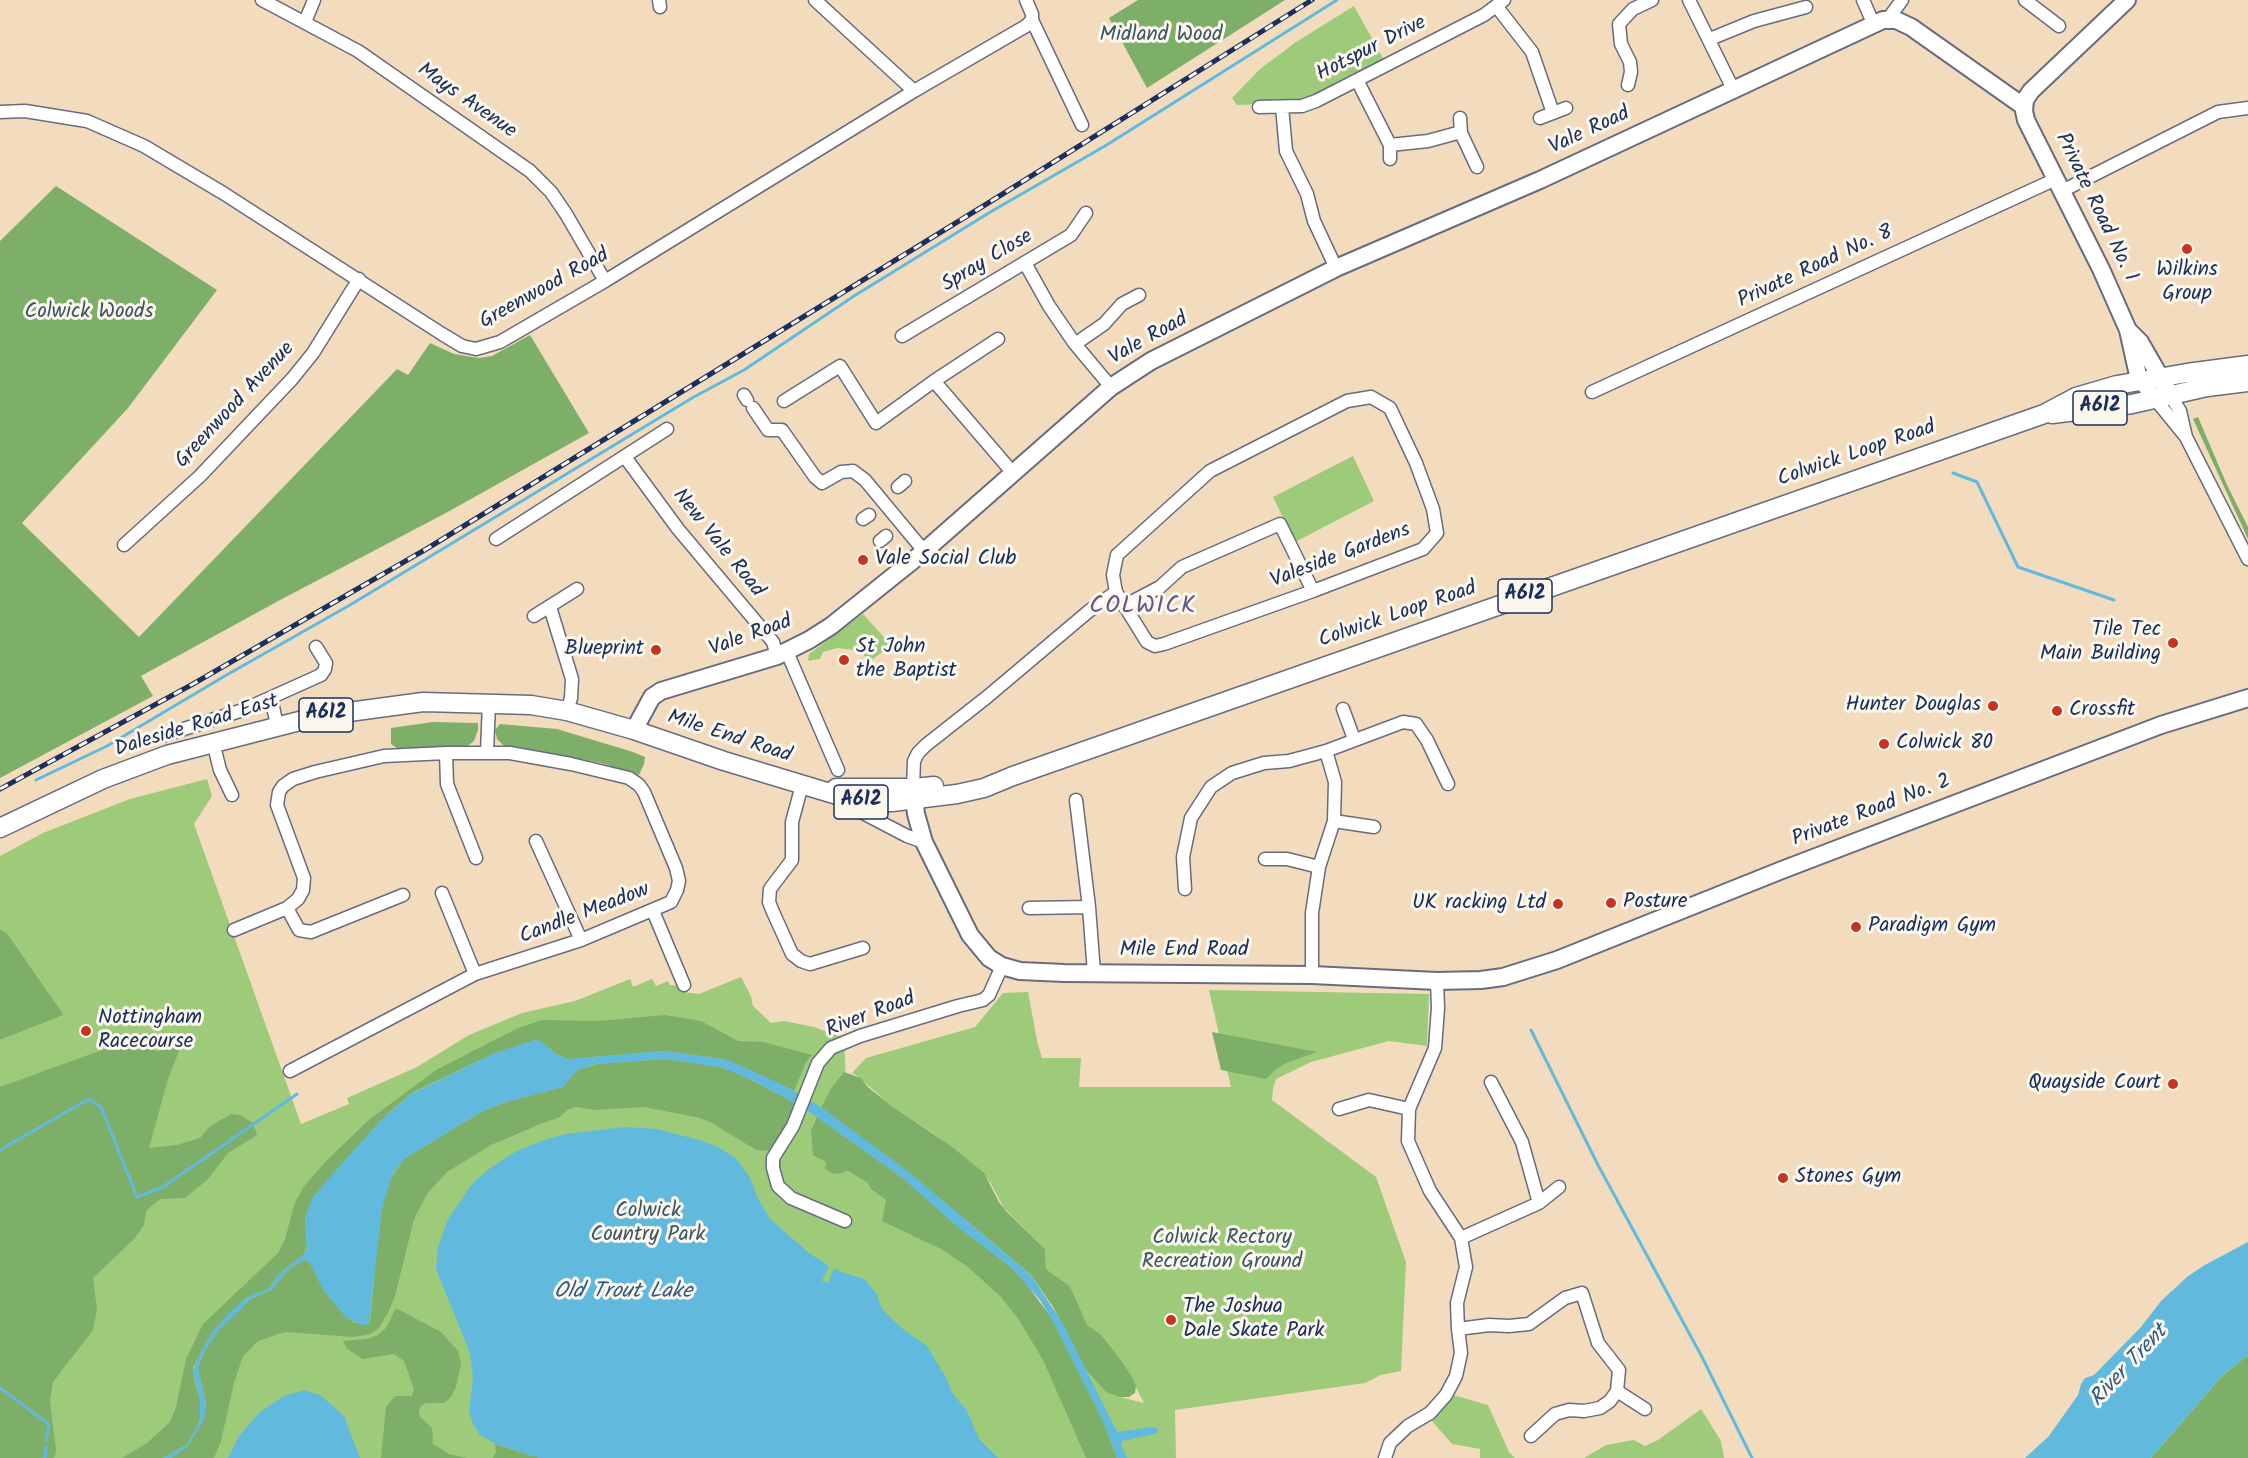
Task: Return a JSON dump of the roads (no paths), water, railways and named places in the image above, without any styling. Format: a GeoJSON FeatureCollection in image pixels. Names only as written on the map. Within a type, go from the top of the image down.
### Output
{"type":"FeatureCollection","features":[{"type":"Feature","properties":{"kind":"main road","name":"Colwick Loop Road"},"geometry":{"type":"LineString","coordinates":[[913,794],[984,788],[1006,778],[2044,414],[2076,397],[2117,385],[2248,365]]}},
{"type":"Feature","properties":{"kind":"main road","name":"Colwick Loop Road"},"geometry":{"type":"LineString","coordinates":[[2044,414],[2132,404],[2207,387],[2248,382]]}},
{"type":"Feature","properties":{"kind":"main road","name":"Daleside Road East"},"geometry":{"type":"LineString","coordinates":[[0,828],[103,779],[213,741],[319,716],[393,705],[423,702],[489,703]]}},
{"type":"Feature","properties":{"kind":"main road","name":"A612"},"geometry":{"type":"LineString","coordinates":[[489,703],[531,705],[567,711],[634,730]]}},
{"type":"Feature","properties":{"kind":"main road","name":"Mile End Road"},"geometry":{"type":"LineString","coordinates":[[634,730],[806,786],[860,801],[913,794]]}},
{"type":"Feature","properties":{"kind":"street","name":"Mays Avenue"},"geometry":{"type":"LineString","coordinates":[[262,0],[358,51],[530,171],[551,192],[605,281]]}},
{"type":"Feature","properties":{"kind":"street"},"geometry":{"type":"LineString","coordinates":[[305,22],[314,0]]}},
{"type":"Feature","properties":{"kind":"street"},"geometry":{"type":"LineString","coordinates":[[815,0],[914,91]]}},
{"type":"Feature","properties":{"kind":"street"},"geometry":{"type":"LineString","coordinates":[[1026,0],[1032,20],[1082,125]]}},
{"type":"Feature","properties":{"kind":"street"},"geometry":{"type":"LineString","coordinates":[[1629,85],[1630,62],[1619,34],[1619,24],[1633,9],[1652,0]]}},
{"type":"Feature","properties":{"kind":"street"},"geometry":{"type":"LineString","coordinates":[[1689,0],[1734,91]]}},
{"type":"Feature","properties":{"kind":"street"},"geometry":{"type":"LineString","coordinates":[[1863,0],[1881,22]]}},
{"type":"Feature","properties":{"kind":"street"},"geometry":{"type":"LineString","coordinates":[[1881,22],[1902,0]]}},
{"type":"Feature","properties":{"kind":"street"},"geometry":{"type":"LineString","coordinates":[[2025,0],[2059,26]]}},
{"type":"Feature","properties":{"kind":"street"},"geometry":{"type":"LineString","coordinates":[[1881,22],[1902,21],[2024,106],[2031,91],[2127,0]]}},
{"type":"Feature","properties":{"kind":"street","name":"Hotspur Drive"},"geometry":{"type":"LineString","coordinates":[[1259,107],[1302,106],[1316,101],[1501,3],[1532,52],[1553,113]]}},
{"type":"Feature","properties":{"kind":"street"},"geometry":{"type":"LineString","coordinates":[[1710,39],[1754,21],[1806,7]]}},
{"type":"Feature","properties":{"kind":"street","name":"Greenwood Road"},"geometry":{"type":"LineString","coordinates":[[0,112],[25,111],[87,121],[144,146],[223,193],[462,346],[476,348],[500,342],[605,281],[914,91],[1026,26],[1032,20]]}},
{"type":"Feature","properties":{"kind":"street","name":"Vale Road"},"geometry":{"type":"LineString","coordinates":[[634,730],[652,697],[661,692],[782,654],[817,635],[924,551],[1111,387],[1151,361],[1336,268],[1540,180],[1881,22]]}},
{"type":"Feature","properties":{"kind":"street"},"geometry":{"type":"LineString","coordinates":[[1631,72],[1645,74]]}},
{"type":"Feature","properties":{"kind":"street"},"geometry":{"type":"LineString","coordinates":[[1357,80],[1390,145],[1390,159]]}},
{"type":"Feature","properties":{"kind":"street","name":"Private Road No. 1"},"geometry":{"type":"LineString","coordinates":[[2024,106],[2026,120],[2101,269],[2128,330],[2138,375],[2142,381],[2180,411],[2186,437],[2248,559]]}},
{"type":"Feature","properties":{"kind":"street"},"geometry":{"type":"LineString","coordinates":[[1282,107],[1286,152],[1307,194],[1314,221],[1336,268]]}},
{"type":"Feature","properties":{"kind":"street"},"geometry":{"type":"LineString","coordinates":[[1540,118],[1566,108]]}},
{"type":"Feature","properties":{"kind":"street","name":"Private Road No. 8"},"geometry":{"type":"LineString","coordinates":[[1592,392],[2218,112],[2248,108]]}},
{"type":"Feature","properties":{"kind":"street"},"geometry":{"type":"LineString","coordinates":[[1460,118],[1461,132],[1477,167]]}},
{"type":"Feature","properties":{"kind":"street"},"geometry":{"type":"LineString","coordinates":[[1390,145],[1428,141],[1461,132]]}},
{"type":"Feature","properties":{"kind":"street","name":"Spray Close"},"geometry":{"type":"LineString","coordinates":[[902,336],[1071,234],[1086,213]]}},
{"type":"Feature","properties":{"kind":"street"},"geometry":{"type":"LineString","coordinates":[[1025,263],[1049,306],[1075,344],[1111,387]]}},
{"type":"Feature","properties":{"kind":"street","name":"Greenwood Avenue"},"geometry":{"type":"LineString","coordinates":[[124,545],[191,484],[292,379],[313,353],[359,279]]}},
{"type":"Feature","properties":{"kind":"street"},"geometry":{"type":"LineString","coordinates":[[1075,344],[1104,324],[1122,304],[1139,295]]}},
{"type":"Feature","properties":{"kind":"street","name":"Private Road No. 1"},"geometry":{"type":"LineString","coordinates":[[2128,330],[2140,342],[2160,378],[2162,397]]}},
{"type":"Feature","properties":{"kind":"street"},"geometry":{"type":"LineString","coordinates":[[784,401],[840,366],[876,423],[998,339]]}},
{"type":"Feature","properties":{"kind":"street"},"geometry":{"type":"LineString","coordinates":[[934,381],[1013,473]]}},
{"type":"Feature","properties":{"kind":"street","name":"Valeside Gardens"},"geometry":{"type":"LineString","coordinates":[[1371,397],[1390,408],[1416,463],[1430,500],[1437,533],[1423,549],[1313,591],[1155,646],[1143,638],[1124,606],[1116,592],[1113,575],[1117,555],[1210,471],[1347,401],[1371,397]]}},
{"type":"Feature","properties":{"kind":"street"},"geometry":{"type":"LineString","coordinates":[[748,401],[768,430],[782,430],[815,477],[822,483],[841,472],[853,471],[865,480],[883,501],[891,533],[924,551]]}},
{"type":"Feature","properties":{"kind":"street"},"geometry":{"type":"LineString","coordinates":[[496,539],[667,429]]}},
{"type":"Feature","properties":{"kind":"street","name":"New Vale Road"},"geometry":{"type":"LineString","coordinates":[[625,457],[678,529],[782,654],[838,770]]}},
{"type":"Feature","properties":{"kind":"street"},"geometry":{"type":"LineString","coordinates":[[1124,606],[1160,587],[1182,567],[1280,524],[1313,591]]}},
{"type":"Feature","properties":{"kind":"street"},"geometry":{"type":"LineString","coordinates":[[534,616],[577,589]]}},
{"type":"Feature","properties":{"kind":"street"},"geometry":{"type":"LineString","coordinates":[[1002,966],[989,958],[970,935],[924,842],[913,794],[914,761],[926,745],[1089,611],[1116,592]]}},
{"type":"Feature","properties":{"kind":"street"},"geometry":{"type":"LineString","coordinates":[[550,607],[572,679],[571,698],[567,711]]}},
{"type":"Feature","properties":{"kind":"street"},"geometry":{"type":"LineString","coordinates":[[166,733],[220,719],[321,675],[326,663],[316,647]]}},
{"type":"Feature","properties":{"kind":"street"},"geometry":{"type":"LineString","coordinates":[[271,698],[277,725]]}},
{"type":"Feature","properties":{"kind":"street","name":"Private Road No. 2"},"geometry":{"type":"LineString","coordinates":[[1514,974],[1557,960],[1782,870],[2161,725],[2248,698]]}},
{"type":"Feature","properties":{"kind":"street"},"geometry":{"type":"LineString","coordinates":[[487,752],[489,703]]}},
{"type":"Feature","properties":{"kind":"street"},"geometry":{"type":"LineString","coordinates":[[1343,709],[1354,739]]}},
{"type":"Feature","properties":{"kind":"street"},"geometry":{"type":"LineString","coordinates":[[1185,889],[1183,856],[1191,818],[1211,787],[1232,773],[1264,763],[1288,761],[1326,751],[1403,722],[1416,724],[1427,740],[1448,784]]}},
{"type":"Feature","properties":{"kind":"street"},"geometry":{"type":"LineString","coordinates":[[213,741],[220,770],[232,795]]}},
{"type":"Feature","properties":{"kind":"street"},"geometry":{"type":"LineString","coordinates":[[1312,975],[1312,913],[1320,867],[1334,820],[1335,782],[1326,751]]}},
{"type":"Feature","properties":{"kind":"street","name":"Candle Meadow"},"geometry":{"type":"LineString","coordinates":[[287,908],[298,899],[304,882],[277,805],[279,792],[293,779],[384,756],[487,752],[529,756],[628,778],[639,785],[655,815],[679,876],[677,890],[670,902],[653,911],[581,940],[475,974],[290,1071]]}},
{"type":"Feature","properties":{"kind":"street"},"geometry":{"type":"LineString","coordinates":[[446,753],[447,784],[476,858]]}},
{"type":"Feature","properties":{"kind":"street"},"geometry":{"type":"LineString","coordinates":[[806,786],[792,822],[792,860],[770,889],[769,902],[792,954],[801,961],[810,964],[863,948]]}},
{"type":"Feature","properties":{"kind":"street"},"geometry":{"type":"LineString","coordinates":[[1073,808],[1089,907],[1094,974]]}},
{"type":"Feature","properties":{"kind":"street"},"geometry":{"type":"LineString","coordinates":[[863,813],[907,836],[924,842]]}},
{"type":"Feature","properties":{"kind":"street"},"geometry":{"type":"LineString","coordinates":[[1334,820],[1374,827]]}},
{"type":"Feature","properties":{"kind":"street"},"geometry":{"type":"LineString","coordinates":[[528,857],[538,847],[581,940]]}},
{"type":"Feature","properties":{"kind":"street"},"geometry":{"type":"LineString","coordinates":[[1265,859],[1287,859],[1320,867]]}},
{"type":"Feature","properties":{"kind":"street"},"geometry":{"type":"LineString","coordinates":[[442,893],[475,974]]}},
{"type":"Feature","properties":{"kind":"street"},"geometry":{"type":"LineString","coordinates":[[234,930],[287,908],[299,930],[311,932],[403,895]]}},
{"type":"Feature","properties":{"kind":"street"},"geometry":{"type":"LineString","coordinates":[[1029,908],[1047,902],[1089,907]]}},
{"type":"Feature","properties":{"kind":"street"},"geometry":{"type":"LineString","coordinates":[[653,911],[678,981]]}},
{"type":"Feature","properties":{"kind":"street","name":"Mile End Road"},"geometry":{"type":"LineString","coordinates":[[1002,966],[1020,971],[1094,974],[1312,975],[1437,981],[1481,980],[1514,974]]}},
{"type":"Feature","properties":{"kind":"street","name":"River Road"},"geometry":{"type":"LineString","coordinates":[[846,1218],[791,1198],[778,1186],[773,1168],[773,1159],[793,1126],[818,1063],[831,1048],[860,1036],[983,1000],[989,995],[1002,966]]}},
{"type":"Feature","properties":{"kind":"street"},"geometry":{"type":"LineString","coordinates":[[1385,1458],[1390,1443],[1408,1426],[1430,1413],[1446,1395],[1456,1376],[1461,1353],[1457,1303],[1466,1267],[1461,1238],[1430,1191],[1408,1142],[1409,1109],[1435,1048],[1438,1008],[1437,981]]}},
{"type":"Feature","properties":{"kind":"street"},"geometry":{"type":"LineString","coordinates":[[1491,1083],[1522,1142],[1539,1203]]}},
{"type":"Feature","properties":{"kind":"street"},"geometry":{"type":"LineString","coordinates":[[1339,1108],[1369,1100],[1409,1109]]}},
{"type":"Feature","properties":{"kind":"street"},"geometry":{"type":"LineString","coordinates":[[1461,1238],[1539,1203],[1558,1187]]}},
{"type":"Feature","properties":{"kind":"street"},"geometry":{"type":"LineString","coordinates":[[1458,1329],[1489,1325],[1530,1324],[1565,1298],[1582,1293],[1598,1343],[1619,1370],[1617,1391],[1610,1401],[1600,1408],[1584,1411],[1569,1410],[1555,1414],[1531,1436]]}},
{"type":"Feature","properties":{"kind":"street"},"geometry":{"type":"LineString","coordinates":[[1617,1391],[1645,1409]]}},
{"type":"Feature","properties":{"kind":"water"},"geometry":{"type":"Polygon","coordinates":[[[535,1040],[568,1059],[665,1051],[728,1060],[785,1086],[821,1107],[909,1172],[1031,1275],[1063,1324],[1117,1432],[1151,1427],[1157,1428],[1158,1433],[1123,1441],[1121,1444],[1127,1458],[1117,1458],[1103,1421],[1040,1300],[1011,1267],[959,1228],[900,1176],[804,1108],[754,1081],[724,1068],[666,1059],[595,1064],[577,1070],[563,1087],[506,1102],[481,1112],[404,1159],[393,1173],[382,1208],[369,1324],[361,1325],[346,1317],[324,1291],[310,1263],[305,1260],[300,1262],[286,1272],[273,1289],[252,1298],[218,1331],[204,1352],[198,1368],[206,1403],[202,1424],[186,1448],[171,1458],[163,1458],[186,1445],[200,1422],[200,1399],[193,1371],[201,1351],[214,1330],[232,1310],[251,1295],[268,1289],[280,1273],[304,1254],[307,1248],[305,1226],[307,1211],[312,1199],[323,1185],[381,1120],[411,1094],[495,1053],[535,1040]]]}},
{"type":"Feature","properties":{"kind":"water","name":"Old Trout Lake"},"geometry":{"type":"Polygon","coordinates":[[[625,1127],[657,1129],[699,1140],[716,1146],[736,1158],[750,1178],[770,1219],[809,1253],[829,1266],[822,1281],[828,1283],[834,1268],[865,1279],[877,1295],[882,1309],[904,1330],[927,1346],[953,1394],[967,1411],[979,1439],[998,1458],[540,1458],[496,1444],[480,1435],[469,1411],[473,1378],[470,1353],[436,1269],[438,1247],[448,1219],[472,1184],[489,1169],[515,1152],[566,1134],[625,1127]]]}},
{"type":"Feature","properties":{"kind":"water","name":"River Trent"},"geometry":{"type":"Polygon","coordinates":[[[2248,1242],[2248,1355],[2222,1376],[2151,1458],[2025,1458],[2049,1436],[2078,1395],[2085,1378],[2094,1375],[2141,1327],[2161,1301],[2203,1266],[2248,1242]]]}},
{"type":"Feature","properties":{"kind":"water"},"geometry":{"type":"Polygon","coordinates":[[[304,1390],[320,1395],[344,1416],[360,1458],[228,1458],[239,1436],[260,1412],[284,1396],[304,1390]]]}},
{"type":"Feature","properties":{"kind":"waterway"},"geometry":{"type":"LineString","coordinates":[[36,780],[107,746],[350,605],[692,398],[744,370],[854,296],[992,211],[1105,146],[1337,0]]}},
{"type":"Feature","properties":{"kind":"waterway"},"geometry":{"type":"LineString","coordinates":[[1953,473],[1977,482],[2018,567],[2114,600]]}},
{"type":"Feature","properties":{"kind":"waterway"},"geometry":{"type":"LineString","coordinates":[[1531,1030],[1598,1165],[1702,1357],[1752,1458]]}},
{"type":"Feature","properties":{"kind":"waterway"},"geometry":{"type":"LineString","coordinates":[[0,1150],[89,1099],[101,1107],[137,1197],[163,1187],[297,1094]]}},
{"type":"Feature","properties":{"kind":"waterway"},"geometry":{"type":"LineString","coordinates":[[0,1388],[46,1422],[49,1426],[46,1440]]}},
{"type":"Feature","properties":{"kind":"waterway"},"geometry":{"type":"LineString","coordinates":[[45,1458],[46,1447]]}},
{"type":"Feature","properties":{"kind":"railway"},"geometry":{"type":"LineString","coordinates":[[0,789],[193,684],[428,548],[993,200],[1312,0]]}},
{"type":"Feature","properties":{"kind":"place","name":"Wilkins Group"},"geometry":{"type":"Point","coordinates":[2187,249]}},
{"type":"Feature","properties":{"kind":"place","name":"Vale Social Club"},"geometry":{"type":"Point","coordinates":[863,560]}},
{"type":"Feature","properties":{"kind":"place","name":"Tile Tec Main Building"},"geometry":{"type":"Point","coordinates":[2173,643]}},
{"type":"Feature","properties":{"kind":"place","name":"Blueprint"},"geometry":{"type":"Point","coordinates":[656,650]}},
{"type":"Feature","properties":{"kind":"place","name":"St John the Baptist"},"geometry":{"type":"Point","coordinates":[844,660]}},
{"type":"Feature","properties":{"kind":"place","name":"Hunter Douglas"},"geometry":{"type":"Point","coordinates":[1993,706]}},
{"type":"Feature","properties":{"kind":"place","name":"Crossfit"},"geometry":{"type":"Point","coordinates":[2057,711]}},
{"type":"Feature","properties":{"kind":"place","name":"Colwick 80"},"geometry":{"type":"Point","coordinates":[1884,744]}},
{"type":"Feature","properties":{"kind":"place","name":"Posture"},"geometry":{"type":"Point","coordinates":[1611,903]}},
{"type":"Feature","properties":{"kind":"place","name":"UK racking Ltd"},"geometry":{"type":"Point","coordinates":[1558,904]}},
{"type":"Feature","properties":{"kind":"place","name":"Paradigm Gym"},"geometry":{"type":"Point","coordinates":[1856,927]}},
{"type":"Feature","properties":{"kind":"place","name":"Nottingham Racecourse"},"geometry":{"type":"Point","coordinates":[86,1031]}},
{"type":"Feature","properties":{"kind":"place","name":"Quayside Court"},"geometry":{"type":"Point","coordinates":[2173,1084]}},
{"type":"Feature","properties":{"kind":"place","name":"Stones Gym"},"geometry":{"type":"Point","coordinates":[1783,1178]}},
{"type":"Feature","properties":{"kind":"place","name":"The Joshua Dale Skate Park"},"geometry":{"type":"Point","coordinates":[1171,1320]}},
{"type":"Feature","properties":{"kind":"district","name":"COLWICK"},"geometry":{"type":"Point","coordinates":[1143,608]}},
{"type":"Feature","properties":{"kind":"park label","name":"Midland Wood"},"geometry":{"type":"Point","coordinates":[1161,36]}},
{"type":"Feature","properties":{"kind":"park label","name":"Colwick Woods"},"geometry":{"type":"Point","coordinates":[89,313]}},
{"type":"Feature","properties":{"kind":"park label","name":"Colwick Country Park"},"geometry":{"type":"Point","coordinates":[648,1224]}},
{"type":"Feature","properties":{"kind":"park label","name":"Colwick Rectory Recreation Ground"},"geometry":{"type":"Point","coordinates":[1222,1251]}}]}
